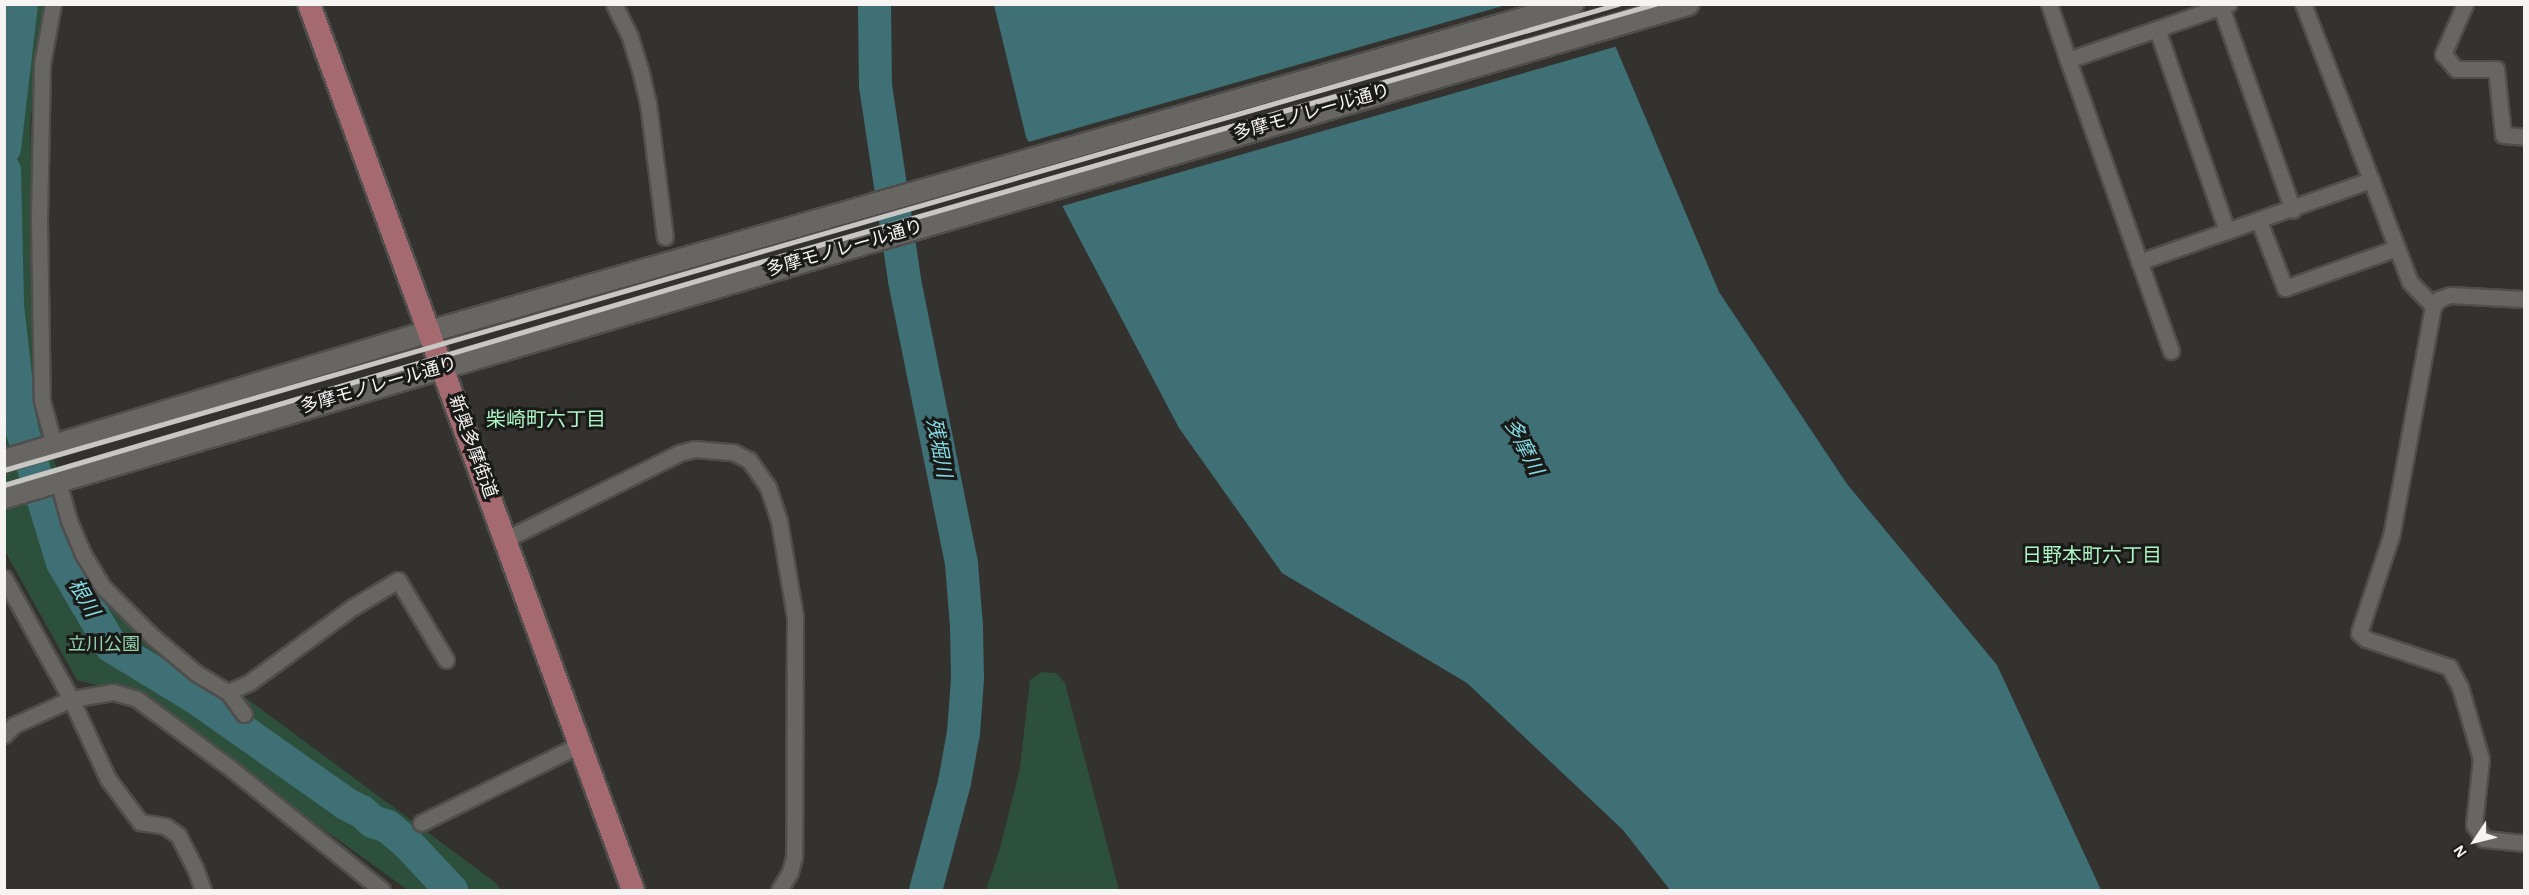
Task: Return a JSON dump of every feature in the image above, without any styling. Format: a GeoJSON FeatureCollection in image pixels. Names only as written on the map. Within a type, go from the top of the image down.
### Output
{"type":"FeatureCollection","features":[{"type":"Feature","properties":{"kind":"main road","name":"新奥多摩街道"},"geometry":{"type":"LineString","coordinates":[[309,4],[633,891]]}},
{"type":"Feature","properties":{"kind":"main road","name":"多摩モノレール通り"},"geometry":{"type":"LineString","coordinates":[[4,460],[429,331],[1572,4]]}},
{"type":"Feature","properties":{"kind":"main road","name":"多摩モノレール通り"},"geometry":{"type":"LineString","coordinates":[[4,497],[827,254],[1687,4]]}},
{"type":"Feature","properties":{"kind":"street"},"geometry":{"type":"LineString","coordinates":[[50,446],[42,401],[39,219],[42,64],[54,4]]}},
{"type":"Feature","properties":{"kind":"street"},"geometry":{"type":"LineString","coordinates":[[614,4],[630,37],[648,103],[664,237]]}},
{"type":"Feature","properties":{"kind":"street"},"geometry":{"type":"LineString","coordinates":[[2049,4],[2171,351]]}},
{"type":"Feature","properties":{"kind":"street"},"geometry":{"type":"LineString","coordinates":[[2303,4],[2410,282],[2433,306]]}},
{"type":"Feature","properties":{"kind":"street"},"geometry":{"type":"LineString","coordinates":[[2465,4],[2443,54],[2456,69],[2496,69],[2503,135],[2524,137]]}},
{"type":"Feature","properties":{"kind":"street"},"geometry":{"type":"LineString","coordinates":[[2068,60],[2224,6],[2293,210]]}},
{"type":"Feature","properties":{"kind":"street"},"geometry":{"type":"LineString","coordinates":[[2157,29],[2227,231]]}},
{"type":"Feature","properties":{"kind":"street"},"geometry":{"type":"LineString","coordinates":[[2139,262],[2293,210],[2371,180]]}},
{"type":"Feature","properties":{"kind":"street"},"geometry":{"type":"LineString","coordinates":[[2259,221],[2285,288],[2397,248]]}},
{"type":"Feature","properties":{"kind":"street"},"geometry":{"type":"LineString","coordinates":[[2524,299],[2450,295],[2439,299],[2433,306],[2391,536],[2359,633],[2366,639],[2449,668],[2460,687],[2481,759],[2474,825],[2484,839],[2524,843]]}},
{"type":"Feature","properties":{"kind":"street"},"geometry":{"type":"LineString","coordinates":[[506,539],[679,453],[694,449],[733,452],[749,460],[768,487],[779,521],[795,617],[794,857],[790,872],[779,891]]}},
{"type":"Feature","properties":{"kind":"street"},"geometry":{"type":"LineString","coordinates":[[58,481],[69,521],[83,554],[103,587],[153,638],[196,673],[228,692],[244,714]]}},
{"type":"Feature","properties":{"kind":"street"},"geometry":{"type":"LineString","coordinates":[[4,578],[71,699],[108,779],[141,822],[165,826],[178,835],[195,868],[203,891]]}},
{"type":"Feature","properties":{"kind":"street"},"geometry":{"type":"LineString","coordinates":[[228,692],[250,681],[353,607],[398,580],[446,660]]}},
{"type":"Feature","properties":{"kind":"street"},"geometry":{"type":"LineString","coordinates":[[4,735],[14,725],[71,699],[113,692],[137,699],[229,767],[382,891]]}},
{"type":"Feature","properties":{"kind":"street"},"geometry":{"type":"LineString","coordinates":[[421,823],[579,746]]}},
{"type":"Feature","properties":{"kind":"green space","name":"立川公園"},"geometry":{"type":"Polygon","coordinates":[[[4,5],[46,5],[30,124],[39,418],[100,590],[496,883],[501,890],[408,890],[138,696],[77,680],[5,551],[4,5]]]}},
{"type":"Feature","properties":{"kind":"green space"},"geometry":{"type":"Polygon","coordinates":[[[1042,672],[1056,673],[1065,683],[1119,890],[986,890],[999,852],[1020,768],[1030,680],[1042,672]]]}},
{"type":"Feature","properties":{"kind":"water","name":"多摩川"},"geometry":{"type":"Polygon","coordinates":[[[994,5],[1598,5],[1719,292],[1847,484],[1997,665],[2101,890],[1670,890],[1623,830],[1467,683],[1282,573],[1179,428],[1026,137],[994,5]]]}},
{"type":"Feature","properties":{"kind":"pier"},"geometry":{"type":"Polygon","coordinates":[[[1601,4],[1618,46],[1059,207],[1025,143],[1506,5],[1601,4]]]}},
{"type":"Feature","properties":{"kind":"waterway","name":"根川"},"geometry":{"type":"LineString","coordinates":[[4,148],[21,4]]}},
{"type":"Feature","properties":{"kind":"waterway","name":"残堀川"},"geometry":{"type":"LineString","coordinates":[[874,4],[875,85],[904,280],[961,563],[966,626],[967,678],[963,732],[954,782],[925,890]]}},
{"type":"Feature","properties":{"kind":"waterway","name":"根川"},"geometry":{"type":"LineString","coordinates":[[4,170],[7,305],[21,428],[62,562],[111,646],[195,697],[345,803],[361,811],[372,821],[387,826],[406,842],[451,890]]}},
{"type":"Feature","properties":{"kind":"railway"},"geometry":{"type":"LineString","coordinates":[[4,470],[1618,4]]}},
{"type":"Feature","properties":{"kind":"railway"},"geometry":{"type":"LineString","coordinates":[[4,485],[791,253],[1655,4]]}},
{"type":"Feature","properties":{"kind":"district","name":"柴崎町六丁目"},"geometry":{"type":"Point","coordinates":[546,420]}},
{"type":"Feature","properties":{"kind":"district","name":"日野本町六丁目"},"geometry":{"type":"Point","coordinates":[2092,556]}}]}
